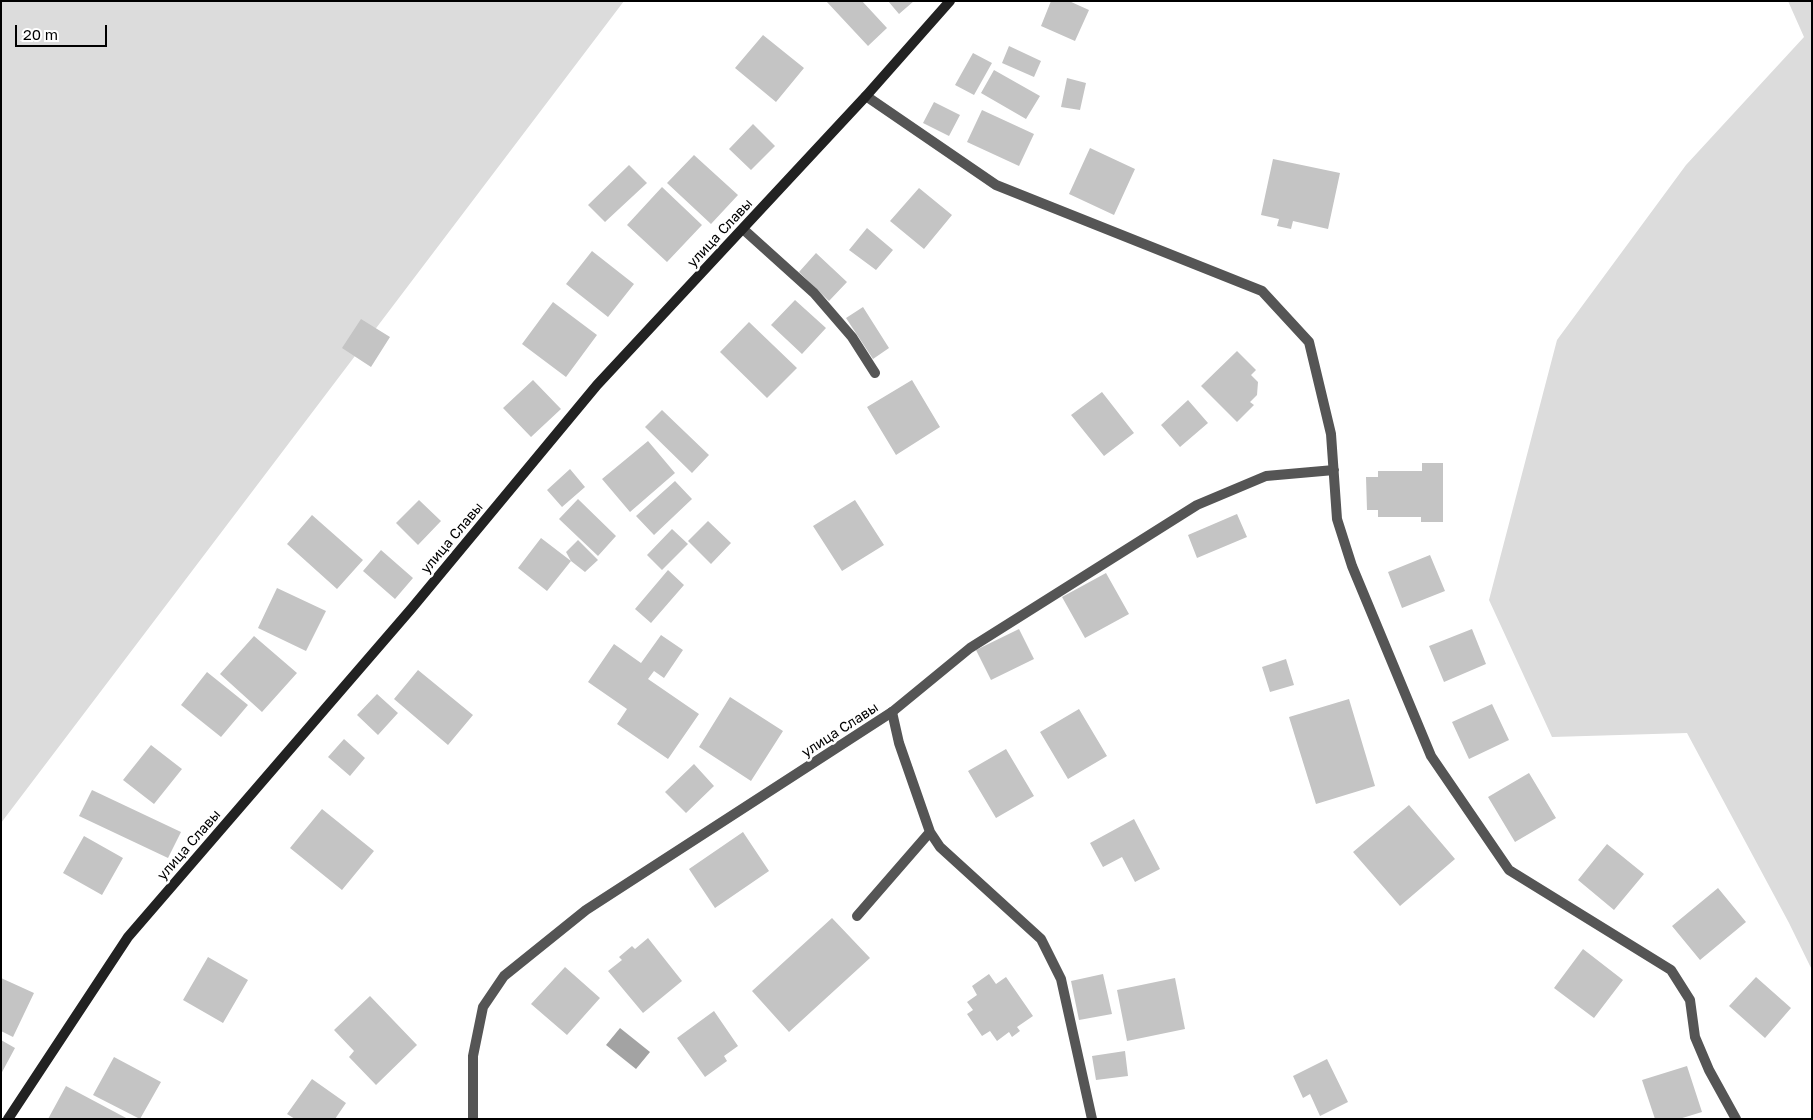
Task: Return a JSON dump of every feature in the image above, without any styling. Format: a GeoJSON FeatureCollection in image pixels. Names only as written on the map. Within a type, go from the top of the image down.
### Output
{"type":"FeatureCollection","features":[{"type":"Feature","properties":{"kind":"street","name":"улица Славы"},"geometry":{"type":"LineString","coordinates":[[8,1119],[128,937],[412,608],[597,385],[866,96],[950,1]]}},
{"type":"Feature","properties":{"kind":"street"},"geometry":{"type":"LineString","coordinates":[[866,96],[996,185],[1262,291],[1309,342],[1331,434],[1338,519],[1352,566],[1430,756],[1510,870],[1671,970],[1690,1000],[1695,1036],[1708,1070],[1736,1119]]}},
{"type":"Feature","properties":{"kind":"street"},"geometry":{"type":"LineString","coordinates":[[743,229],[814,293],[852,337],[874,373]]}},
{"type":"Feature","properties":{"kind":"street","name":"улица Славы"},"geometry":{"type":"LineString","coordinates":[[473,1119],[473,1056],[483,1007],[504,976],[586,910],[892,712],[970,648],[1197,505],[1266,476],[1334,470]]}},
{"type":"Feature","properties":{"kind":"street"},"geometry":{"type":"LineString","coordinates":[[892,712],[899,743],[930,832],[940,847],[1041,939],[1061,979],[1092,1119]]}},
{"type":"Feature","properties":{"kind":"street"},"geometry":{"type":"LineString","coordinates":[[858,916],[930,832]]}},
{"type":"Feature","properties":{"kind":"shaded area"},"geometry":{"type":"Polygon","coordinates":[[[1,1],[624,1],[1,823],[1,1]]]}},
{"type":"Feature","properties":{"kind":"shaded area"},"geometry":{"type":"Polygon","coordinates":[[[1788,1],[1812,1],[1812,970],[1789,923],[1687,733],[1552,737],[1489,600],[1557,340],[1686,165],[1804,37],[1788,1]]]}},
{"type":"Feature","properties":{"kind":"shaded area"},"geometry":{"type":"Polygon","coordinates":[[[620,1028],[650,1052],[636,1069],[606,1045],[620,1028]]]}},
{"type":"Feature","properties":{"kind":"building"},"geometry":{"type":"Polygon","coordinates":[[[826,1],[862,1],[887,28],[868,46],[826,1]]]}},
{"type":"Feature","properties":{"kind":"building"},"geometry":{"type":"Polygon","coordinates":[[[888,1],[914,1],[899,14],[888,1]]]}},
{"type":"Feature","properties":{"kind":"building"},"geometry":{"type":"Polygon","coordinates":[[[1051,1],[1069,1],[1089,10],[1075,41],[1041,26],[1051,1]]]}},
{"type":"Feature","properties":{"kind":"building"},"geometry":{"type":"Polygon","coordinates":[[[763,35],[804,68],[776,102],[735,68],[763,35]]]}},
{"type":"Feature","properties":{"kind":"building"},"geometry":{"type":"Polygon","coordinates":[[[1009,46],[1041,61],[1034,77],[1002,63],[1009,46]]]}},
{"type":"Feature","properties":{"kind":"building"},"geometry":{"type":"Polygon","coordinates":[[[973,53],[992,63],[974,95],[955,85],[973,53]]]}},
{"type":"Feature","properties":{"kind":"building"},"geometry":{"type":"Polygon","coordinates":[[[994,70],[1040,96],[1026,119],[981,93],[994,70]]]}},
{"type":"Feature","properties":{"kind":"building"},"geometry":{"type":"Polygon","coordinates":[[[1067,78],[1086,83],[1080,110],[1061,107],[1067,78]]]}},
{"type":"Feature","properties":{"kind":"building"},"geometry":{"type":"Polygon","coordinates":[[[934,102],[960,115],[949,136],[923,123],[934,102]]]}},
{"type":"Feature","properties":{"kind":"building"},"geometry":{"type":"Polygon","coordinates":[[[982,110],[1034,134],[1019,166],[967,142],[982,110]]]}},
{"type":"Feature","properties":{"kind":"building"},"geometry":{"type":"Polygon","coordinates":[[[753,124],[775,146],[751,170],[729,149],[753,124]]]}},
{"type":"Feature","properties":{"kind":"building"},"geometry":{"type":"Polygon","coordinates":[[[1090,148],[1135,169],[1114,215],[1069,194],[1090,148]]]}},
{"type":"Feature","properties":{"kind":"building"},"geometry":{"type":"Polygon","coordinates":[[[694,155],[738,195],[711,224],[667,183],[694,155]]]}},
{"type":"Feature","properties":{"kind":"building"},"geometry":{"type":"Polygon","coordinates":[[[1273,159],[1340,173],[1328,229],[1293,221],[1291,229],[1277,226],[1279,219],[1261,215],[1273,159]]]}},
{"type":"Feature","properties":{"kind":"building"},"geometry":{"type":"Polygon","coordinates":[[[629,165],[647,183],[605,222],[588,205],[629,165]]]}},
{"type":"Feature","properties":{"kind":"building"},"geometry":{"type":"Polygon","coordinates":[[[662,187],[702,225],[667,262],[627,225],[662,187]]]}},
{"type":"Feature","properties":{"kind":"building"},"geometry":{"type":"Polygon","coordinates":[[[919,188],[952,215],[924,249],[890,221],[919,188]]]}},
{"type":"Feature","properties":{"kind":"building"},"geometry":{"type":"Polygon","coordinates":[[[867,228],[893,250],[876,270],[849,250],[867,228]]]}},
{"type":"Feature","properties":{"kind":"building"},"geometry":{"type":"Polygon","coordinates":[[[592,251],[634,284],[608,317],[566,284],[592,251]]]}},
{"type":"Feature","properties":{"kind":"building"},"geometry":{"type":"Polygon","coordinates":[[[816,253],[847,282],[829,301],[799,272],[816,253]]]}},
{"type":"Feature","properties":{"kind":"building"},"geometry":{"type":"Polygon","coordinates":[[[795,300],[826,328],[802,354],[771,325],[795,300]]]}},
{"type":"Feature","properties":{"kind":"building"},"geometry":{"type":"Polygon","coordinates":[[[553,302],[597,335],[566,377],[522,344],[553,302]]]}},
{"type":"Feature","properties":{"kind":"building"},"geometry":{"type":"Polygon","coordinates":[[[863,307],[889,348],[873,359],[846,318],[863,307]]]}},
{"type":"Feature","properties":{"kind":"building"},"geometry":{"type":"Polygon","coordinates":[[[361,319],[390,337],[371,367],[342,348],[361,319]]]}},
{"type":"Feature","properties":{"kind":"building"},"geometry":{"type":"Polygon","coordinates":[[[749,322],[797,368],[767,398],[720,352],[749,322]]]}},
{"type":"Feature","properties":{"kind":"building"},"geometry":{"type":"Polygon","coordinates":[[[1237,351],[1256,370],[1251,375],[1258,382],[1257,395],[1250,402],[1254,405],[1237,422],[1201,386],[1237,351]]]}},
{"type":"Feature","properties":{"kind":"building"},"geometry":{"type":"Polygon","coordinates":[[[533,380],[561,409],[531,437],[503,408],[533,380]]]}},
{"type":"Feature","properties":{"kind":"building"},"geometry":{"type":"Polygon","coordinates":[[[912,380],[940,427],[896,455],[867,407],[912,380]]]}},
{"type":"Feature","properties":{"kind":"building"},"geometry":{"type":"Polygon","coordinates":[[[1102,392],[1134,433],[1104,456],[1071,415],[1102,392]]]}},
{"type":"Feature","properties":{"kind":"building"},"geometry":{"type":"Polygon","coordinates":[[[1188,400],[1208,423],[1180,447],[1161,425],[1188,400]]]}},
{"type":"Feature","properties":{"kind":"building"},"geometry":{"type":"Polygon","coordinates":[[[662,410],[709,455],[692,473],[645,427],[662,410]]]}},
{"type":"Feature","properties":{"kind":"building"},"geometry":{"type":"Polygon","coordinates":[[[648,441],[675,473],[630,512],[602,479],[648,441]]]}},
{"type":"Feature","properties":{"kind":"building"},"geometry":{"type":"Polygon","coordinates":[[[1422,463],[1443,463],[1443,522],[1421,522],[1421,517],[1378,517],[1378,510],[1367,510],[1366,477],[1378,477],[1378,471],[1422,471],[1422,463]]]}},
{"type":"Feature","properties":{"kind":"building"},"geometry":{"type":"Polygon","coordinates":[[[570,469],[585,487],[562,507],[547,490],[570,469]]]}},
{"type":"Feature","properties":{"kind":"building"},"geometry":{"type":"Polygon","coordinates":[[[675,481],[692,499],[654,535],[636,516],[675,481]]]}},
{"type":"Feature","properties":{"kind":"building"},"geometry":{"type":"Polygon","coordinates":[[[578,499],[616,536],[598,556],[559,519],[578,499]]]}},
{"type":"Feature","properties":{"kind":"building"},"geometry":{"type":"Polygon","coordinates":[[[419,500],[441,521],[418,545],[396,523],[419,500]]]}},
{"type":"Feature","properties":{"kind":"building"},"geometry":{"type":"Polygon","coordinates":[[[855,500],[884,545],[842,571],[813,526],[855,500]]]}},
{"type":"Feature","properties":{"kind":"building"},"geometry":{"type":"Polygon","coordinates":[[[1237,514],[1247,537],[1197,558],[1188,535],[1237,514]]]}},
{"type":"Feature","properties":{"kind":"building"},"geometry":{"type":"Polygon","coordinates":[[[312,515],[363,560],[337,589],[287,544],[312,515]]]}},
{"type":"Feature","properties":{"kind":"building"},"geometry":{"type":"Polygon","coordinates":[[[708,521],[731,543],[711,564],[688,541],[708,521]]]}},
{"type":"Feature","properties":{"kind":"building"},"geometry":{"type":"Polygon","coordinates":[[[672,529],[688,544],[662,570],[647,555],[672,529]]]}},
{"type":"Feature","properties":{"kind":"building"},"geometry":{"type":"Polygon","coordinates":[[[541,538],[571,561],[547,591],[518,568],[541,538]]]}},
{"type":"Feature","properties":{"kind":"building"},"geometry":{"type":"Polygon","coordinates":[[[578,540],[598,560],[585,572],[571,561],[566,552],[578,540]]]}},
{"type":"Feature","properties":{"kind":"building"},"geometry":{"type":"Polygon","coordinates":[[[381,550],[413,578],[395,599],[363,571],[381,550]]]}},
{"type":"Feature","properties":{"kind":"building"},"geometry":{"type":"Polygon","coordinates":[[[1430,555],[1445,591],[1402,608],[1388,572],[1430,555]]]}},
{"type":"Feature","properties":{"kind":"building"},"geometry":{"type":"Polygon","coordinates":[[[668,570],[684,585],[651,623],[635,609],[668,570]]]}},
{"type":"Feature","properties":{"kind":"building"},"geometry":{"type":"Polygon","coordinates":[[[1106,573],[1129,614],[1085,638],[1062,597],[1106,573]]]}},
{"type":"Feature","properties":{"kind":"building"},"geometry":{"type":"Polygon","coordinates":[[[277,588],[326,611],[306,651],[258,628],[277,588]]]}},
{"type":"Feature","properties":{"kind":"building"},"geometry":{"type":"Polygon","coordinates":[[[1019,629],[1034,659],[991,680],[976,650],[1019,629]]]}},
{"type":"Feature","properties":{"kind":"building"},"geometry":{"type":"Polygon","coordinates":[[[1472,629],[1486,664],[1444,682],[1429,646],[1472,629]]]}},
{"type":"Feature","properties":{"kind":"building"},"geometry":{"type":"Polygon","coordinates":[[[661,635],[683,650],[664,678],[654,671],[648,679],[699,714],[668,759],[617,724],[627,709],[588,682],[614,644],[641,663],[661,635]]]}},
{"type":"Feature","properties":{"kind":"building"},"geometry":{"type":"Polygon","coordinates":[[[254,636],[297,673],[262,712],[220,674],[254,636]]]}},
{"type":"Feature","properties":{"kind":"building"},"geometry":{"type":"Polygon","coordinates":[[[1286,659],[1294,685],[1270,692],[1262,667],[1286,659]]]}},
{"type":"Feature","properties":{"kind":"building"},"geometry":{"type":"Polygon","coordinates":[[[418,670],[473,715],[448,745],[394,699],[418,670]]]}},
{"type":"Feature","properties":{"kind":"building"},"geometry":{"type":"Polygon","coordinates":[[[207,672],[248,705],[221,737],[181,705],[207,672]]]}},
{"type":"Feature","properties":{"kind":"building"},"geometry":{"type":"Polygon","coordinates":[[[377,694],[398,713],[378,735],[357,715],[377,694]]]}},
{"type":"Feature","properties":{"kind":"building"},"geometry":{"type":"Polygon","coordinates":[[[730,697],[783,731],[751,781],[699,747],[730,697]]]}},
{"type":"Feature","properties":{"kind":"building"},"geometry":{"type":"Polygon","coordinates":[[[1349,699],[1375,786],[1316,804],[1289,717],[1349,699]]]}},
{"type":"Feature","properties":{"kind":"building"},"geometry":{"type":"Polygon","coordinates":[[[1492,704],[1509,740],[1469,759],[1452,722],[1492,704]]]}},
{"type":"Feature","properties":{"kind":"building"},"geometry":{"type":"Polygon","coordinates":[[[1079,709],[1107,756],[1068,779],[1040,732],[1079,709]]]}},
{"type":"Feature","properties":{"kind":"building"},"geometry":{"type":"Polygon","coordinates":[[[344,739],[365,758],[350,776],[328,757],[344,739]]]}},
{"type":"Feature","properties":{"kind":"building"},"geometry":{"type":"Polygon","coordinates":[[[151,745],[182,769],[154,804],[123,780],[151,745]]]}},
{"type":"Feature","properties":{"kind":"building"},"geometry":{"type":"Polygon","coordinates":[[[1006,749],[1034,796],[996,818],[968,771],[1006,749]]]}},
{"type":"Feature","properties":{"kind":"building"},"geometry":{"type":"Polygon","coordinates":[[[694,764],[714,786],[686,813],[665,792],[694,764]]]}},
{"type":"Feature","properties":{"kind":"building"},"geometry":{"type":"Polygon","coordinates":[[[1529,773],[1556,818],[1515,842],[1488,797],[1529,773]]]}},
{"type":"Feature","properties":{"kind":"building"},"geometry":{"type":"Polygon","coordinates":[[[92,790],[181,832],[168,858],[79,816],[92,790]]]}},
{"type":"Feature","properties":{"kind":"building"},"geometry":{"type":"Polygon","coordinates":[[[1409,805],[1455,859],[1400,906],[1353,852],[1409,805]]]}},
{"type":"Feature","properties":{"kind":"building"},"geometry":{"type":"Polygon","coordinates":[[[322,809],[374,851],[342,890],[290,848],[322,809]]]}},
{"type":"Feature","properties":{"kind":"building"},"geometry":{"type":"Polygon","coordinates":[[[1134,819],[1160,869],[1135,882],[1122,857],[1103,867],[1090,843],[1134,819]]]}},
{"type":"Feature","properties":{"kind":"building"},"geometry":{"type":"Polygon","coordinates":[[[743,832],[769,871],[715,908],[689,869],[743,832]]]}},
{"type":"Feature","properties":{"kind":"building"},"geometry":{"type":"Polygon","coordinates":[[[84,836],[123,858],[102,895],[63,873],[84,836]]]}},
{"type":"Feature","properties":{"kind":"building"},"geometry":{"type":"Polygon","coordinates":[[[1607,844],[1644,874],[1614,910],[1578,880],[1607,844]]]}},
{"type":"Feature","properties":{"kind":"building"},"geometry":{"type":"Polygon","coordinates":[[[1718,888],[1746,922],[1700,960],[1672,926],[1718,888]]]}},
{"type":"Feature","properties":{"kind":"building"},"geometry":{"type":"Polygon","coordinates":[[[832,918],[870,958],[789,1032],[752,991],[832,918]]]}},
{"type":"Feature","properties":{"kind":"building"},"geometry":{"type":"Polygon","coordinates":[[[648,938],[682,981],[643,1013],[608,971],[622,960],[619,957],[632,946],[635,949],[648,938]]]}},
{"type":"Feature","properties":{"kind":"building"},"geometry":{"type":"Polygon","coordinates":[[[1583,949],[1623,980],[1594,1018],[1554,988],[1583,949]]]}},
{"type":"Feature","properties":{"kind":"building"},"geometry":{"type":"Polygon","coordinates":[[[208,957],[248,980],[223,1023],[183,1000],[208,957]]]}},
{"type":"Feature","properties":{"kind":"building"},"geometry":{"type":"Polygon","coordinates":[[[565,967],[600,998],[567,1035],[531,1004],[565,967]]]}},
{"type":"Feature","properties":{"kind":"building"},"geometry":{"type":"Polygon","coordinates":[[[989,974],[996,984],[1006,977],[1033,1016],[1017,1027],[1020,1031],[1012,1037],[1009,1032],[997,1041],[990,1031],[982,1036],[967,1014],[973,1010],[967,1002],[977,995],[972,986],[989,974]]]}},
{"type":"Feature","properties":{"kind":"building"},"geometry":{"type":"Polygon","coordinates":[[[1103,974],[1112,1014],[1079,1020],[1071,981],[1103,974]]]}},
{"type":"Feature","properties":{"kind":"building"},"geometry":{"type":"Polygon","coordinates":[[[1756,977],[1791,1008],[1765,1038],[1729,1006],[1756,977]]]}},
{"type":"Feature","properties":{"kind":"building"},"geometry":{"type":"Polygon","coordinates":[[[1,978],[34,993],[13,1037],[1,1031],[1,978]]]}},
{"type":"Feature","properties":{"kind":"building"},"geometry":{"type":"Polygon","coordinates":[[[1175,978],[1185,1029],[1127,1041],[1117,990],[1175,978]]]}},
{"type":"Feature","properties":{"kind":"building"},"geometry":{"type":"Polygon","coordinates":[[[370,996],[417,1045],[376,1085],[349,1057],[354,1051],[334,1030],[370,996]]]}},
{"type":"Feature","properties":{"kind":"building"},"geometry":{"type":"Polygon","coordinates":[[[714,1011],[738,1046],[724,1056],[727,1061],[705,1077],[677,1038],[714,1011]]]}},
{"type":"Feature","properties":{"kind":"building"},"geometry":{"type":"Polygon","coordinates":[[[1,1040],[15,1048],[1,1074],[1,1040]]]}},
{"type":"Feature","properties":{"kind":"building"},"geometry":{"type":"Polygon","coordinates":[[[1125,1051],[1128,1076],[1096,1080],[1092,1056],[1125,1051]]]}},
{"type":"Feature","properties":{"kind":"building"},"geometry":{"type":"Polygon","coordinates":[[[114,1057],[161,1082],[140,1119],[93,1095],[114,1057]]]}},
{"type":"Feature","properties":{"kind":"building"},"geometry":{"type":"Polygon","coordinates":[[[1327,1059],[1348,1102],[1320,1116],[1310,1094],[1303,1098],[1293,1076],[1327,1059]]]}},
{"type":"Feature","properties":{"kind":"building"},"geometry":{"type":"Polygon","coordinates":[[[1687,1066],[1702,1112],[1679,1119],[1655,1119],[1642,1080],[1687,1066]]]}},
{"type":"Feature","properties":{"kind":"building"},"geometry":{"type":"Polygon","coordinates":[[[312,1079],[346,1103],[335,1119],[295,1119],[287,1114],[312,1079]]]}},
{"type":"Feature","properties":{"kind":"building"},"geometry":{"type":"Polygon","coordinates":[[[66,1086],[128,1119],[48,1119],[66,1086]]]}}]}
